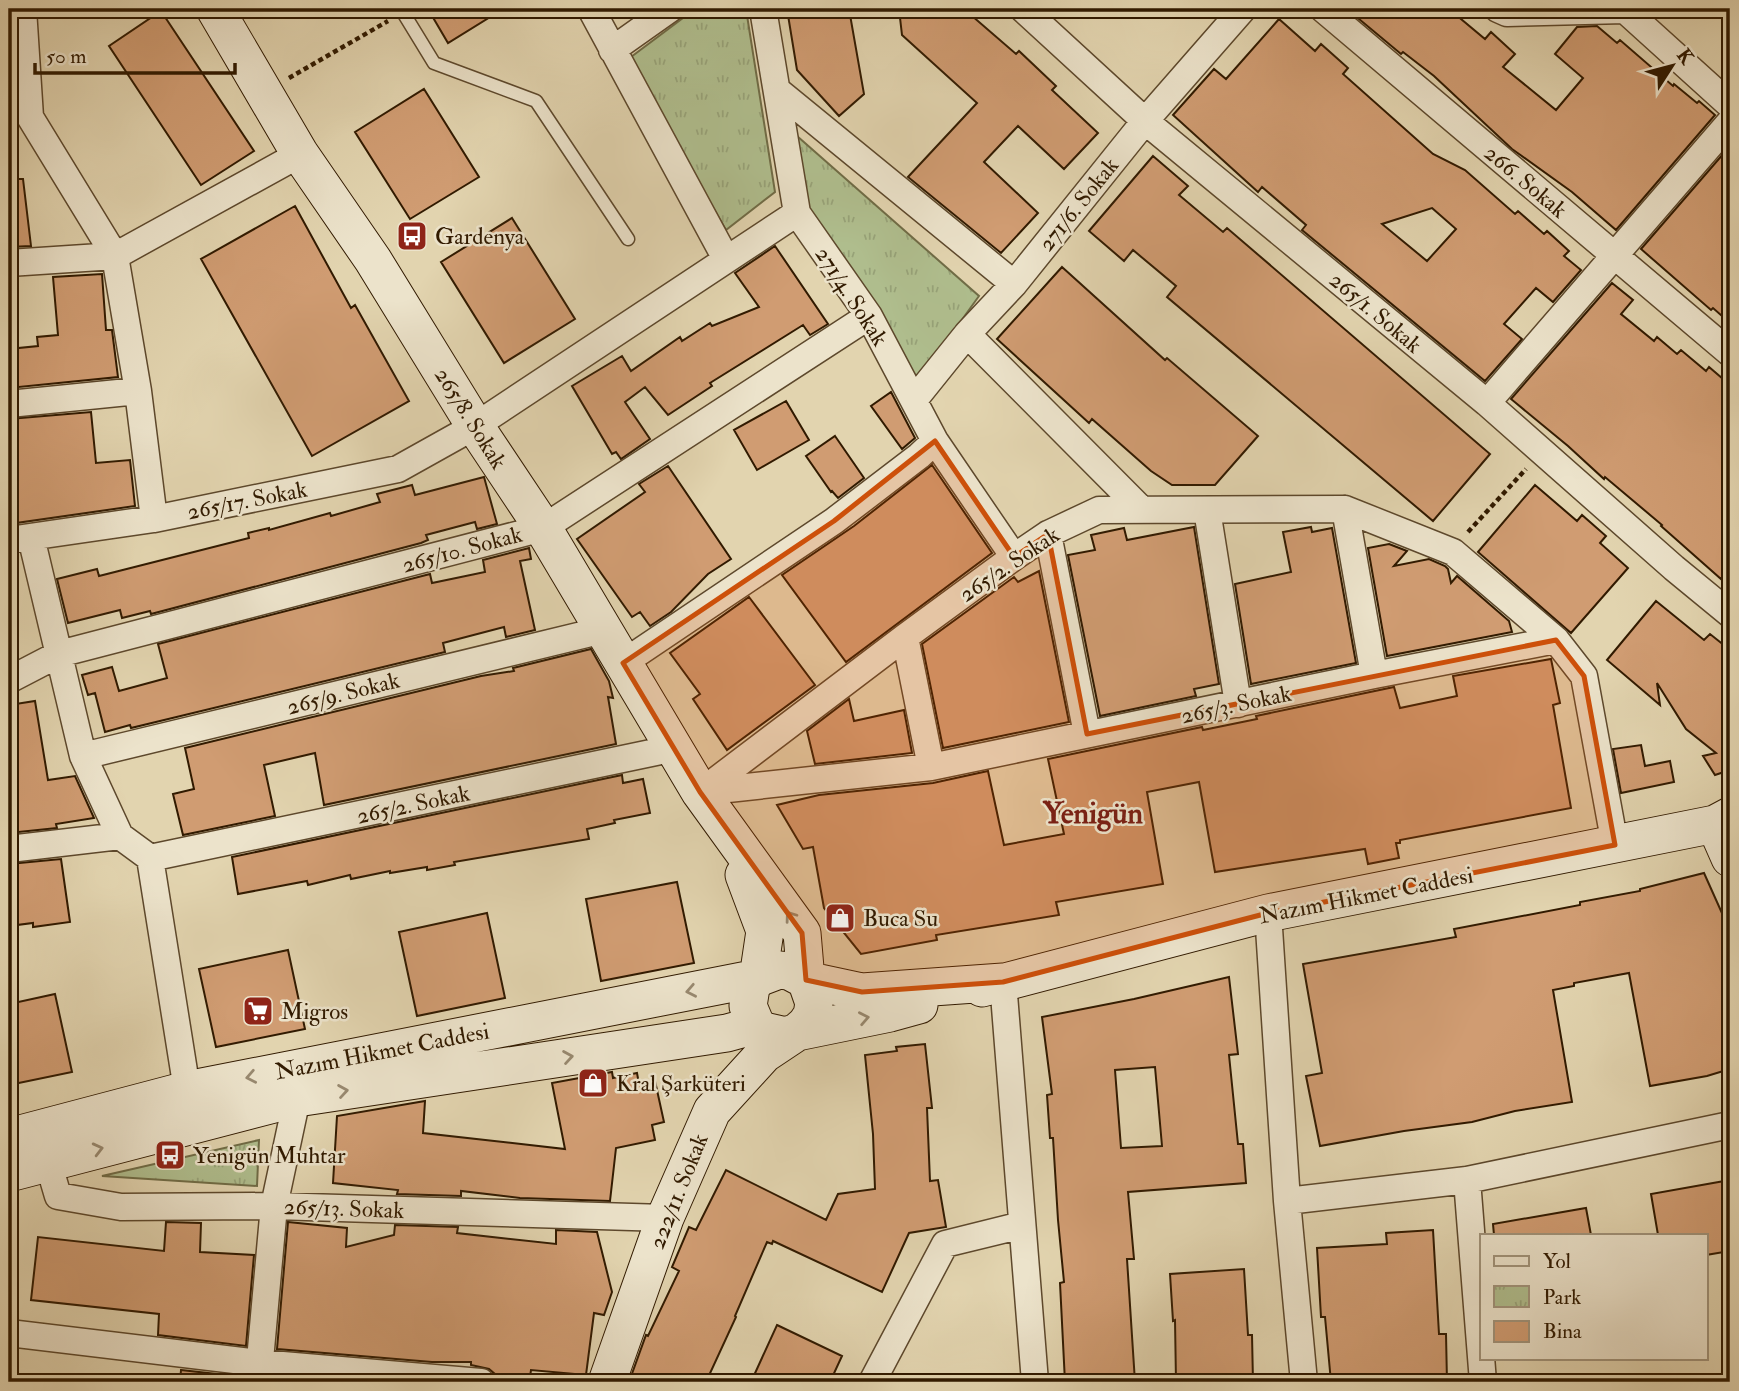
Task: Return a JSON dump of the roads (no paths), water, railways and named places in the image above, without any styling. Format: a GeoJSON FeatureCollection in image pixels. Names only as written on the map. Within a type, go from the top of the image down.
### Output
{"type":"FeatureCollection","features":[{"type":"Feature","properties":{"kind":"main road","name":"265/8. Sokak"},"geometry":{"type":"LineString","coordinates":[[215,9],[300,155],[373,260],[475,426],[543,528],[700,792],[802,933],[806,980],[814,1003],[812,1015],[797,1032]]}},
{"type":"Feature","properties":{"kind":"main road","name":"Nazım Hikmet Caddesi"},"geometry":{"type":"LineString","coordinates":[[797,1032],[890,1013],[1268,914],[1615,845],[1723,820]]}},
{"type":"Feature","properties":{"kind":"main road"},"geometry":{"type":"LineString","coordinates":[[1723,820],[1730,858]]}},
{"type":"Feature","properties":{"kind":"main road","name":"265/8. Sokak"},"geometry":{"type":"LineString","coordinates":[[726,828],[765,931],[758,978],[749,995],[740,1036]]}},
{"type":"Feature","properties":{"kind":"main road","name":"Nazım Hikmet Caddesi"},"geometry":{"type":"LineString","coordinates":[[9,1137],[187,1090],[758,978],[779,970],[789,971],[806,980],[862,992],[1003,982]]}},
{"type":"Feature","properties":{"kind":"main road"},"geometry":{"type":"LineString","coordinates":[[712,1111],[740,1036],[764,1031],[775,1035],[797,1032]]}},
{"type":"Feature","properties":{"kind":"main road","name":"222/11. Sokak"},"geometry":{"type":"LineString","coordinates":[[607,1382],[665,1218],[712,1111],[764,1054],[797,1032]]}},
{"type":"Feature","properties":{"kind":"main road","name":"Nazım Hikmet Caddesi"},"geometry":{"type":"LineString","coordinates":[[9,1173],[297,1098],[740,1036]]}},
{"type":"Feature","properties":{"kind":"street"},"geometry":{"type":"LineString","coordinates":[[23,9],[19,117],[115,256],[138,391],[154,519]]}},
{"type":"Feature","properties":{"kind":"street"},"geometry":{"type":"LineString","coordinates":[[591,9],[726,259]]}},
{"type":"Feature","properties":{"kind":"street"},"geometry":{"type":"LineString","coordinates":[[612,50],[670,9]]}},
{"type":"Feature","properties":{"kind":"street","name":"271/4. Sokak"},"geometry":{"type":"LineString","coordinates":[[763,9],[796,213],[869,316],[935,441],[1014,558]]}},
{"type":"Feature","properties":{"kind":"street","name":"265/1. Sokak"},"geometry":{"type":"LineString","coordinates":[[1023,9],[1146,121],[1487,404],[1730,614]]}},
{"type":"Feature","properties":{"kind":"street","name":"271/6. Sokak"},"geometry":{"type":"LineString","coordinates":[[914,400],[967,334],[1014,284],[1146,121],[1243,9]]}},
{"type":"Feature","properties":{"kind":"street","name":"266. Sokak"},"geometry":{"type":"LineString","coordinates":[[1323,9],[1730,353]]}},
{"type":"Feature","properties":{"kind":"street"},"geometry":{"type":"LineString","coordinates":[[1499,9],[1507,13],[1625,10],[1724,91]]}},
{"type":"Feature","properties":{"kind":"street"},"geometry":{"type":"LineString","coordinates":[[778,91],[1014,284]]}},
{"type":"Feature","properties":{"kind":"street"},"geometry":{"type":"LineString","coordinates":[[1487,404],[1730,122]]}},
{"type":"Feature","properties":{"kind":"street"},"geometry":{"type":"LineString","coordinates":[[9,263],[115,256],[300,155]]}},
{"type":"Feature","properties":{"kind":"street","name":"265/17. Sokak"},"geometry":{"type":"LineString","coordinates":[[20,539],[154,519],[398,469],[475,426],[796,213]]}},
{"type":"Feature","properties":{"kind":"street","name":"265/10. Sokak"},"geometry":{"type":"LineString","coordinates":[[9,680],[59,654],[543,528],[869,316]]}},
{"type":"Feature","properties":{"kind":"street"},"geometry":{"type":"LineString","coordinates":[[967,334],[1142,510]]}},
{"type":"Feature","properties":{"kind":"street"},"geometry":{"type":"LineString","coordinates":[[9,404],[138,391]]}},
{"type":"Feature","properties":{"kind":"street"},"geometry":{"type":"LineString","coordinates":[[623,663],[834,522],[935,441]]}},
{"type":"Feature","properties":{"kind":"street"},"geometry":{"type":"LineString","coordinates":[[1345,509],[1374,675]]}},
{"type":"Feature","properties":{"kind":"street","name":"265/2. Sokak"},"geometry":{"type":"LineString","coordinates":[[700,792],[1014,558],[1048,534],[1099,510],[1345,509],[1453,552],[1556,640]]}},
{"type":"Feature","properties":{"kind":"street"},"geometry":{"type":"LineString","coordinates":[[1207,510],[1238,704]]}},
{"type":"Feature","properties":{"kind":"street"},"geometry":{"type":"LineString","coordinates":[[1048,534],[1087,734]]}},
{"type":"Feature","properties":{"kind":"street"},"geometry":{"type":"LineString","coordinates":[[20,539],[59,654],[83,756],[120,836],[150,858],[187,1090]]}},
{"type":"Feature","properties":{"kind":"street","name":"265/9. Sokak"},"geometry":{"type":"LineString","coordinates":[[83,756],[603,630]]}},
{"type":"Feature","properties":{"kind":"street"},"geometry":{"type":"LineString","coordinates":[[905,637],[931,767]]}},
{"type":"Feature","properties":{"kind":"street"},"geometry":{"type":"LineString","coordinates":[[1556,640],[1584,676],[1615,845]]}},
{"type":"Feature","properties":{"kind":"street","name":"265/3. Sokak"},"geometry":{"type":"LineString","coordinates":[[700,792],[931,767],[1556,640]]}},
{"type":"Feature","properties":{"kind":"street","name":"265/2. Sokak"},"geometry":{"type":"LineString","coordinates":[[150,858],[675,748]]}},
{"type":"Feature","properties":{"kind":"street"},"geometry":{"type":"LineString","coordinates":[[9,849],[120,836]]}},
{"type":"Feature","properties":{"kind":"street"},"geometry":{"type":"LineString","coordinates":[[1268,914],[1287,1201],[1304,1382]]}},
{"type":"Feature","properties":{"kind":"street"},"geometry":{"type":"LineString","coordinates":[[1003,982],[1035,1382]]}},
{"type":"Feature","properties":{"kind":"street"},"geometry":{"type":"LineString","coordinates":[[258,1373],[274,1206],[297,1098]]}},
{"type":"Feature","properties":{"kind":"street"},"geometry":{"type":"LineString","coordinates":[[1287,1201],[1467,1180],[1730,1125]]}},
{"type":"Feature","properties":{"kind":"street","name":"265/13. Sokak"},"geometry":{"type":"LineString","coordinates":[[48,1162],[58,1196],[121,1207],[274,1206],[665,1218]]}},
{"type":"Feature","properties":{"kind":"street"},"geometry":{"type":"LineString","coordinates":[[1467,1180],[1480,1344]]}},
{"type":"Feature","properties":{"kind":"street"},"geometry":{"type":"LineString","coordinates":[[872,1382],[945,1244],[1022,1225]]}},
{"type":"Feature","properties":{"kind":"street"},"geometry":{"type":"LineString","coordinates":[[9,1333],[258,1373],[481,1382]]}},
{"type":"Feature","properties":{"kind":"street"},"geometry":{"type":"LineString","coordinates":[[1481,1360],[1483,1382]]}},
{"type":"Feature","properties":{"kind":"lane"},"geometry":{"type":"LineString","coordinates":[[402,10],[434,63],[536,101],[628,239]]}},
{"type":"Feature","properties":{"kind":"place","name":"Gardenya"},"geometry":{"type":"Point","coordinates":[412,236]}},
{"type":"Feature","properties":{"kind":"place","name":"Buca Su"},"geometry":{"type":"Point","coordinates":[840,918]}},
{"type":"Feature","properties":{"kind":"place","name":"Migros"},"geometry":{"type":"Point","coordinates":[258,1011]}},
{"type":"Feature","properties":{"kind":"place","name":"Kral Şarküteri"},"geometry":{"type":"Point","coordinates":[593,1083]}},
{"type":"Feature","properties":{"kind":"place","name":"Yenigün Muhtar"},"geometry":{"type":"Point","coordinates":[170,1155]}},
{"type":"Feature","properties":{"kind":"district","name":"Yenigün"},"geometry":{"type":"Point","coordinates":[1093,813]}}]}
